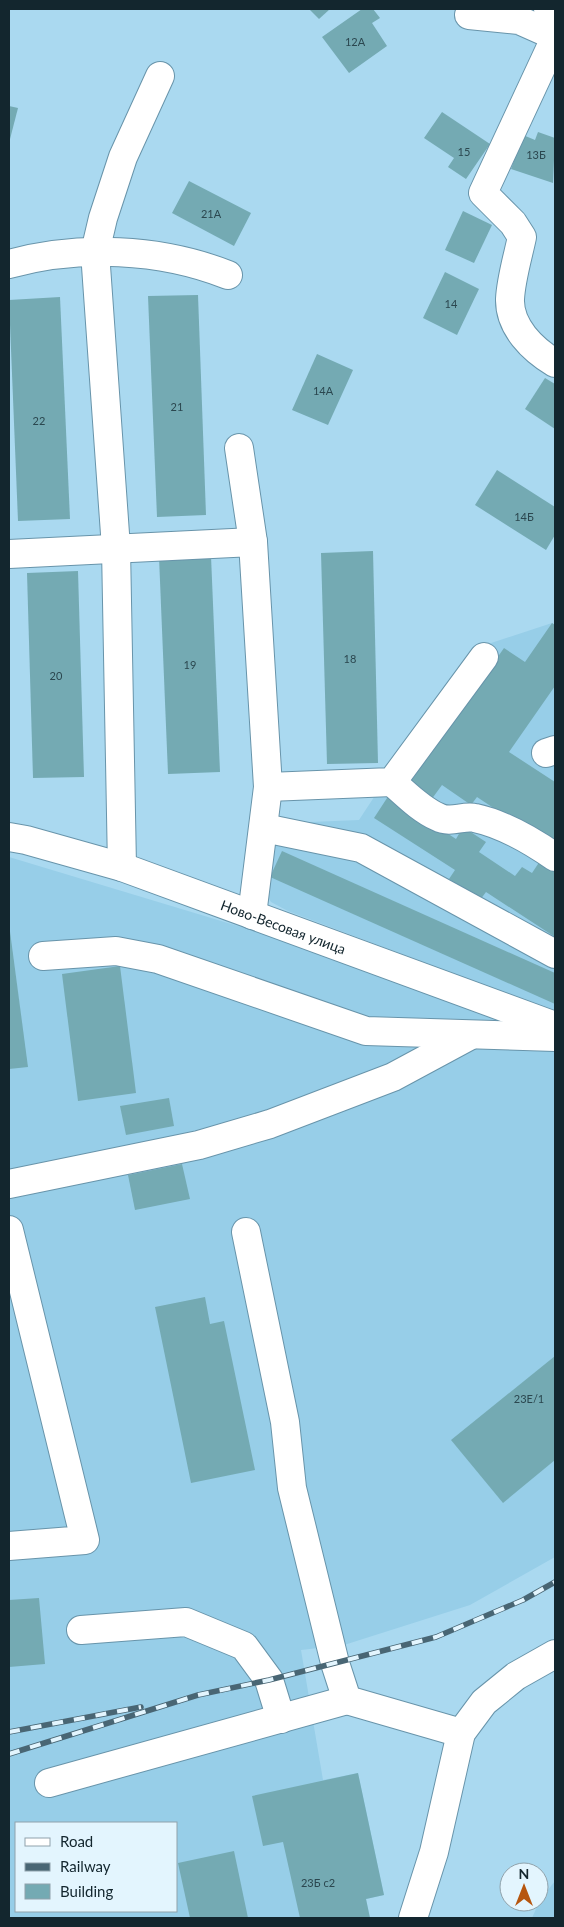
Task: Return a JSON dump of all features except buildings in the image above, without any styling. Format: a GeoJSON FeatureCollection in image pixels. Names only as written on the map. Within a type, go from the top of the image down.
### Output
{"type":"FeatureCollection","features":[{"type":"Feature","properties":{"kind":"street"},"geometry":{"type":"LineString","coordinates":[[548,9],[555,23]]}},
{"type":"Feature","properties":{"kind":"street"},"geometry":{"type":"LineString","coordinates":[[469,16],[513,14],[555,36]]}},
{"type":"Feature","properties":{"kind":"street"},"geometry":{"type":"LineString","coordinates":[[555,46],[550,49],[483,193],[513,223],[522,237],[510,300],[518,330],[538,353],[555,363]]}},
{"type":"Feature","properties":{"kind":"street"},"geometry":{"type":"LineString","coordinates":[[122,867],[116,548],[95,252],[103,218],[123,157],[160,76]]}},
{"type":"Feature","properties":{"kind":"street"},"geometry":{"type":"LineString","coordinates":[[9,264],[32,257],[68,252],[95,252],[169,258],[203,265],[228,274]]}},
{"type":"Feature","properties":{"kind":"street"},"geometry":{"type":"LineString","coordinates":[[239,448],[253,542],[268,788],[252,915]]}},
{"type":"Feature","properties":{"kind":"street"},"geometry":{"type":"LineString","coordinates":[[9,554],[253,542]]}},
{"type":"Feature","properties":{"kind":"street"},"geometry":{"type":"LineString","coordinates":[[392,782],[484,657]]}},
{"type":"Feature","properties":{"kind":"street"},"geometry":{"type":"LineString","coordinates":[[268,788],[392,782],[417,804],[439,818],[454,821],[474,817],[539,846],[555,857]]}},
{"type":"Feature","properties":{"kind":"street"},"geometry":{"type":"LineString","coordinates":[[264,828],[361,848],[555,954]]}},
{"type":"Feature","properties":{"kind":"street","name":"Ново-Весовая улица"},"geometry":{"type":"LineString","coordinates":[[9,837],[122,867],[555,1026]]}},
{"type":"Feature","properties":{"kind":"street"},"geometry":{"type":"LineString","coordinates":[[42,956],[116,951],[158,959],[366,1031],[555,1037]]}},
{"type":"Feature","properties":{"kind":"street"},"geometry":{"type":"LineString","coordinates":[[9,1184],[199,1146],[270,1124],[393,1077],[473,1034]]}},
{"type":"Feature","properties":{"kind":"street"},"geometry":{"type":"LineString","coordinates":[[9,1230],[85,1540],[9,1546]]}},
{"type":"Feature","properties":{"kind":"street"},"geometry":{"type":"LineString","coordinates":[[246,1232],[285,1422],[292,1488],[335,1663],[347,1700]]}},
{"type":"Feature","properties":{"kind":"street"},"geometry":{"type":"LineString","coordinates":[[81,1630],[186,1622],[244,1646],[269,1680],[281,1719]]}},
{"type":"Feature","properties":{"kind":"street"},"geometry":{"type":"LineString","coordinates":[[413,1918],[434,1852],[461,1733],[484,1702],[516,1676],[555,1654]]}},
{"type":"Feature","properties":{"kind":"street"},"geometry":{"type":"LineString","coordinates":[[49,1783],[347,1700],[461,1733]]}},
{"type":"Feature","properties":{"kind":"shaded area"},"geometry":{"type":"Polygon","coordinates":[[[552,623],[555,625],[555,1012],[288,911],[271,902],[262,888],[269,846],[286,823],[359,820],[399,759],[485,645],[552,623]]]}},
{"type":"Feature","properties":{"kind":"shaded area"},"geometry":{"type":"Polygon","coordinates":[[[9,857],[258,932],[465,1003],[555,1037],[555,1557],[470,1605],[344,1645],[301,1650],[323,1780],[358,1773],[384,1895],[366,1899],[370,1918],[9,1918],[9,857]]]}},
{"type":"Feature","properties":{"kind":"shaded area"},"geometry":{"type":"Polygon","coordinates":[[[555,1881],[555,1918],[532,1918],[535,1912],[549,1912],[549,1889],[555,1881]]]}},
{"type":"Feature","properties":{"kind":"railway"},"geometry":{"type":"LineString","coordinates":[[9,1754],[198,1695],[269,1680],[436,1637],[523,1600],[555,1582]]}},
{"type":"Feature","properties":{"kind":"railway"},"geometry":{"type":"LineString","coordinates":[[9,1732],[141,1707]]}}]}
